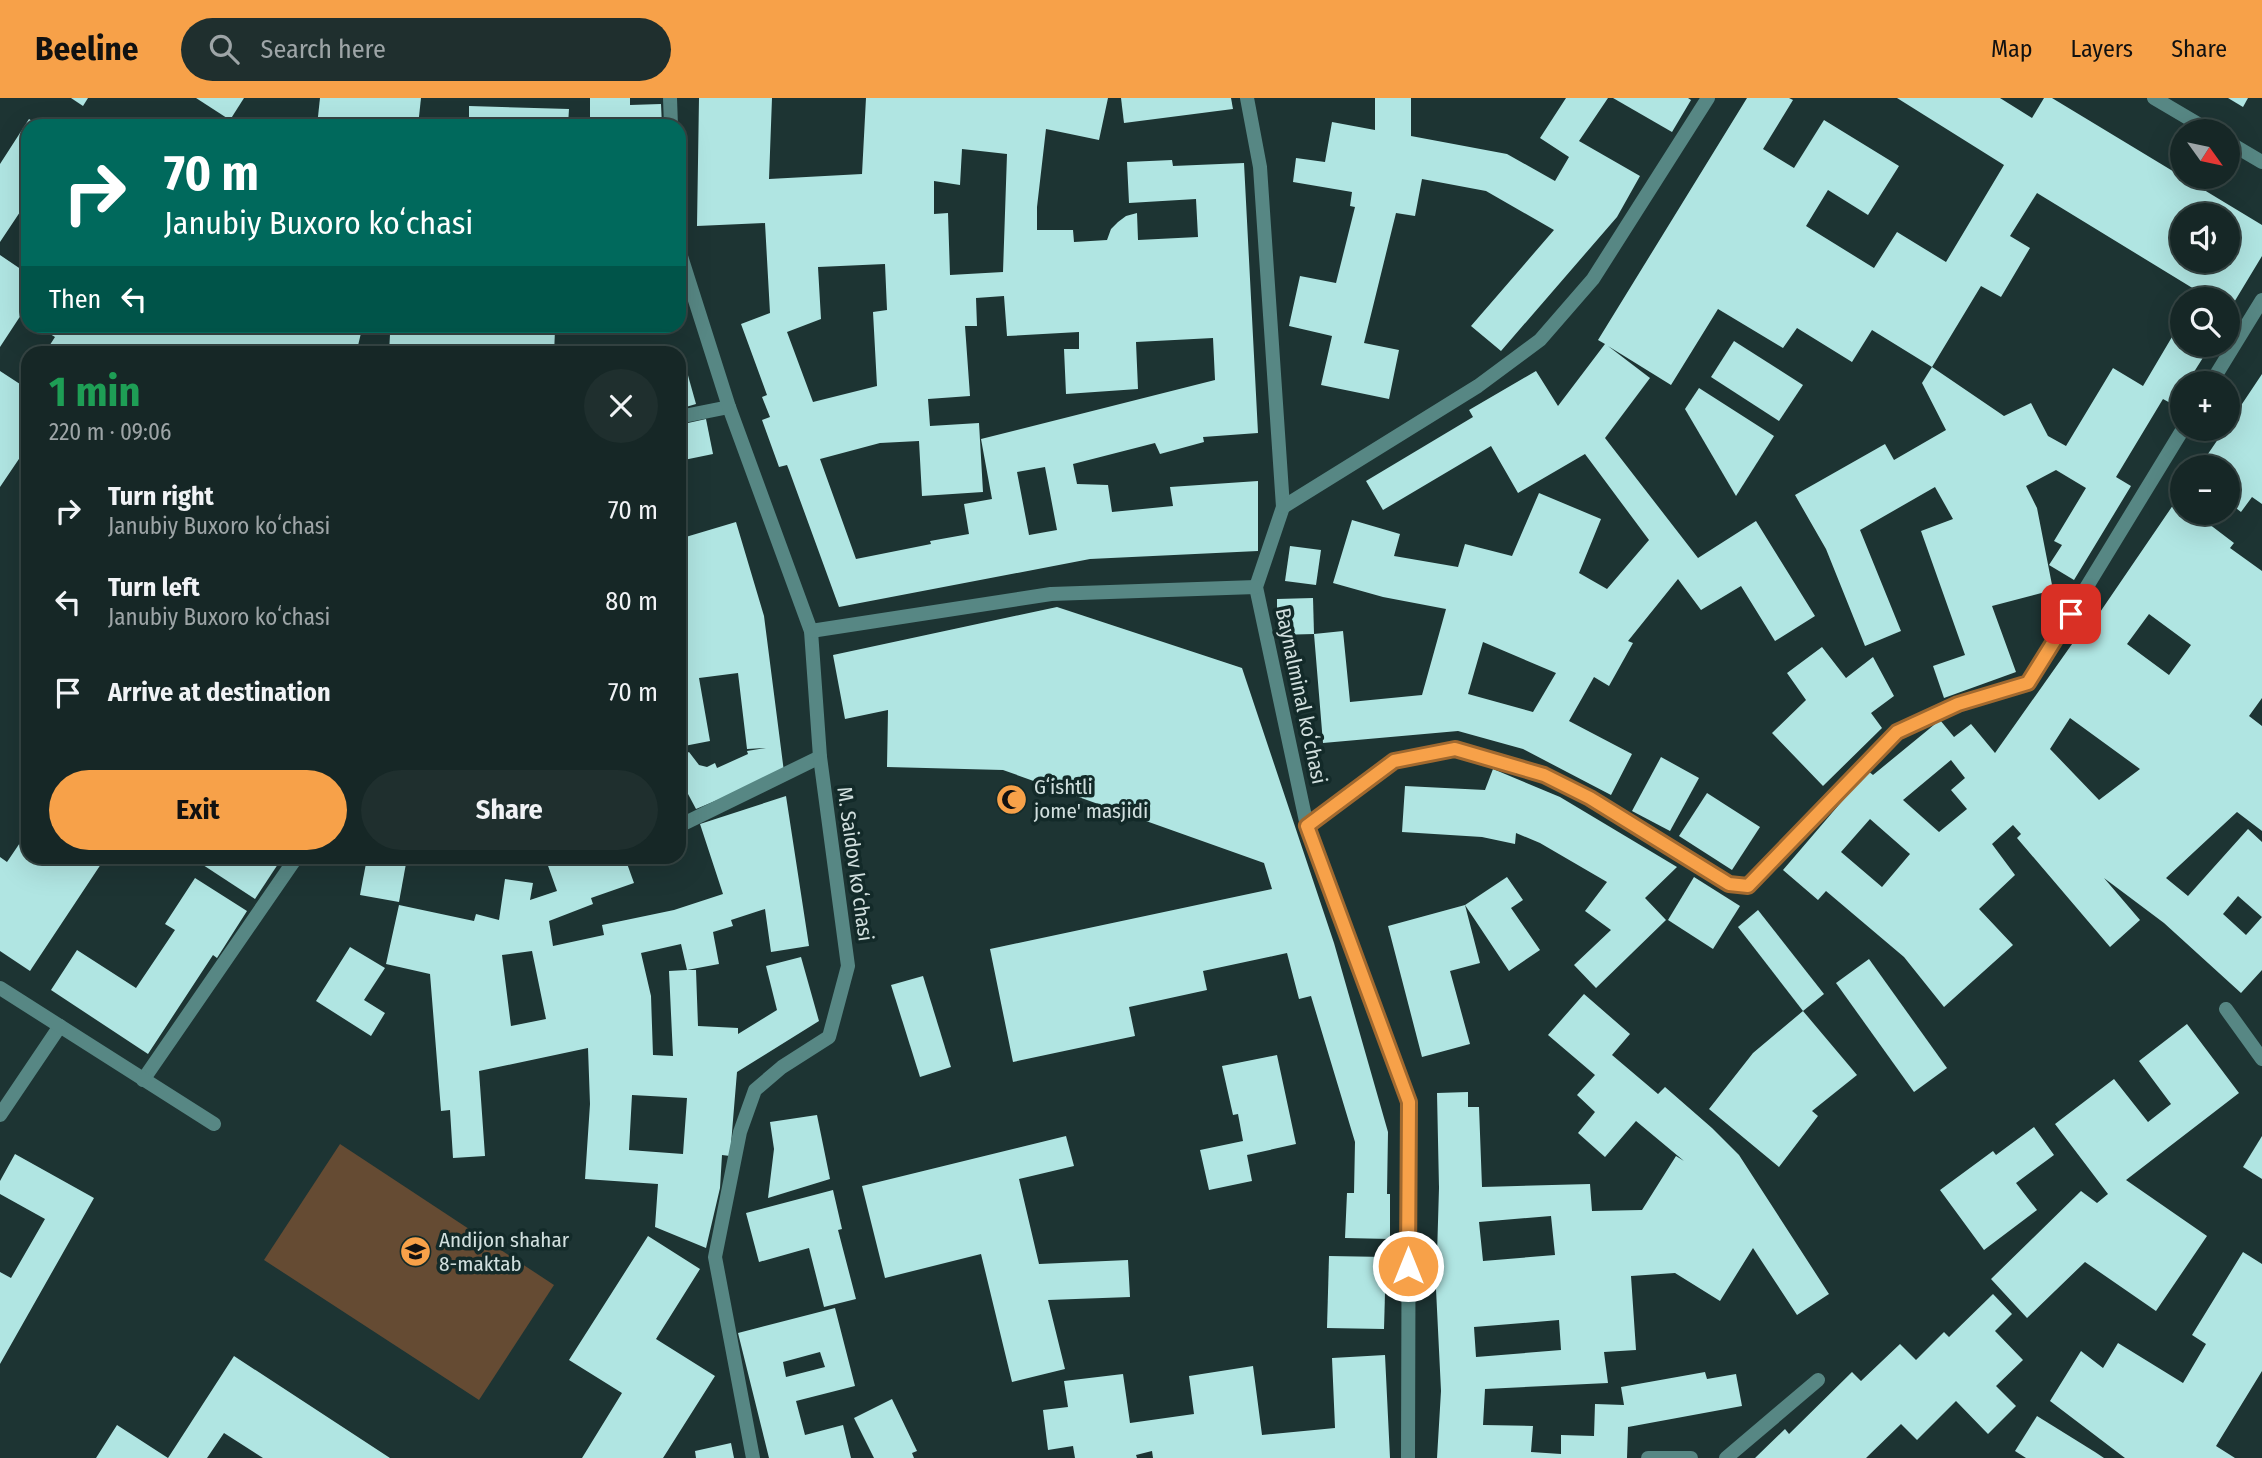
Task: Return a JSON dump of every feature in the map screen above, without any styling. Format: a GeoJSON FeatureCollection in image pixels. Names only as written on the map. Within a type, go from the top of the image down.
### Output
{"type":"FeatureCollection","features":[{"type":"Feature","properties":{"kind":"street"},"geometry":{"type":"LineString","coordinates":[[670,98],[671,119]]}},
{"type":"Feature","properties":{"kind":"street","name":"Baynalminal koʻchasi"},"geometry":{"type":"LineString","coordinates":[[1247,98],[1260,167],[1283,506],[1256,587],[1307,826],[1409,1102],[1408,1458]]}},
{"type":"Feature","properties":{"kind":"street"},"geometry":{"type":"LineString","coordinates":[[1283,506],[1479,386],[1540,340],[1592,279],[1708,98]]}},
{"type":"Feature","properties":{"kind":"street"},"geometry":{"type":"LineString","coordinates":[[2154,98],[2190,119]]}},
{"type":"Feature","properties":{"kind":"street"},"geometry":{"type":"LineString","coordinates":[[2240,149],[2262,162]]}},
{"type":"Feature","properties":{"kind":"street","name":"M. Saidov koʻchasi"},"geometry":{"type":"LineString","coordinates":[[686,272],[729,407],[811,631],[820,757],[848,966],[829,1037],[782,1067],[755,1090],[740,1132],[715,1257],[753,1458]]}},
{"type":"Feature","properties":{"kind":"street"},"geometry":{"type":"LineString","coordinates":[[2218,371],[2262,300]]}},
{"type":"Feature","properties":{"kind":"street"},"geometry":{"type":"LineString","coordinates":[[686,416],[729,407]]}},
{"type":"Feature","properties":{"kind":"street"},"geometry":{"type":"LineString","coordinates":[[1307,826],[1394,761],[1455,749],[1544,775],[1590,798],[1729,884],[1748,886],[1897,732],[1958,704],[2028,683],[2176,441]]}},
{"type":"Feature","properties":{"kind":"street"},"geometry":{"type":"LineString","coordinates":[[811,631],[1051,594],[1256,587]]}},
{"type":"Feature","properties":{"kind":"street"},"geometry":{"type":"LineString","coordinates":[[686,823],[820,757]]}},
{"type":"Feature","properties":{"kind":"street"},"geometry":{"type":"LineString","coordinates":[[143,1080],[292,864]]}},
{"type":"Feature","properties":{"kind":"street"},"geometry":{"type":"LineString","coordinates":[[0,988],[214,1124]]}},
{"type":"Feature","properties":{"kind":"street"},"geometry":{"type":"LineString","coordinates":[[2225,1009],[2262,1059]]}},
{"type":"Feature","properties":{"kind":"street"},"geometry":{"type":"LineString","coordinates":[[0,1115],[60,1026]]}},
{"type":"Feature","properties":{"kind":"street"},"geometry":{"type":"LineString","coordinates":[[1726,1458],[1818,1380]]}},
{"type":"Feature","properties":{"kind":"street"},"geometry":{"type":"LineString","coordinates":[[1647,1458],[1692,1458]]}},
{"type":"Feature","properties":{"kind":"shaded area"},"geometry":{"type":"Polygon","coordinates":[[[340,1144],[554,1285],[479,1400],[264,1260],[340,1144]]]}},
{"type":"Feature","properties":{"kind":"building"},"geometry":{"type":"Polygon","coordinates":[[[71,98],[88,98],[83,106],[71,98]]]}},
{"type":"Feature","properties":{"kind":"building"},"geometry":{"type":"Polygon","coordinates":[[[196,98],[244,98],[228,119],[196,98]]]}},
{"type":"Feature","properties":{"kind":"building"},"geometry":{"type":"Polygon","coordinates":[[[320,98],[421,98],[419,119],[318,119],[320,98]]]}},
{"type":"Feature","properties":{"kind":"building"},"geometry":{"type":"Polygon","coordinates":[[[590,98],[630,98],[630,105],[661,104],[662,119],[590,119],[590,98]]]}},
{"type":"Feature","properties":{"kind":"building"},"geometry":{"type":"Polygon","coordinates":[[[699,98],[772,98],[769,179],[862,174],[866,98],[1108,98],[1099,140],[1046,129],[1037,230],[1073,230],[1074,242],[1107,240],[1111,229],[1118,222],[1137,213],[1138,240],[1198,237],[1196,199],[1129,203],[1127,162],[1172,160],[1173,166],[1244,163],[1258,433],[1203,437],[1204,442],[1160,454],[1155,443],[1073,464],[1077,484],[1108,485],[1112,512],[1173,506],[1170,487],[1258,481],[1258,551],[1090,559],[839,607],[787,465],[779,467],[762,420],[770,417],[762,397],[767,395],[741,324],[770,313],[765,223],[697,226],[699,98]],[[962,149],[960,185],[934,181],[934,214],[948,213],[950,275],[1003,272],[1007,154],[962,149]],[[885,264],[818,267],[821,319],[787,332],[813,402],[877,386],[873,312],[887,310],[885,264]],[[1004,296],[976,298],[977,326],[965,326],[970,396],[928,399],[930,426],[979,423],[983,492],[922,496],[919,441],[880,443],[820,459],[856,559],[969,534],[964,504],[992,499],[981,439],[1215,380],[1213,338],[1136,342],[1138,389],[1066,394],[1064,349],[1079,349],[1079,332],[1007,336],[1004,296]],[[1045,467],[1017,472],[1029,535],[1057,530],[1045,467]]]}},
{"type":"Feature","properties":{"kind":"building"},"geometry":{"type":"Polygon","coordinates":[[[1121,98],[1231,98],[1233,109],[1124,123],[1121,98]]]}},
{"type":"Feature","properties":{"kind":"building"},"geometry":{"type":"Polygon","coordinates":[[[1375,98],[1411,98],[1411,136],[1507,154],[1555,181],[1569,157],[1540,138],[1566,98],[1608,98],[1579,141],[1640,176],[1617,217],[1501,351],[1471,326],[1554,230],[1486,191],[1422,179],[1415,216],[1396,213],[1364,343],[1399,350],[1389,399],[1321,385],[1332,336],[1289,326],[1300,276],[1336,283],[1355,207],[1350,206],[1352,192],[1293,182],[1296,158],[1325,162],[1332,122],[1375,130],[1375,98]]]}},
{"type":"Feature","properties":{"kind":"building"},"geometry":{"type":"Polygon","coordinates":[[[1613,98],[1688,98],[1691,100],[1672,132],[1613,98]]]}},
{"type":"Feature","properties":{"kind":"building"},"geometry":{"type":"Polygon","coordinates":[[[1747,98],[1793,100],[1763,149],[1794,168],[1824,120],[1899,166],[1868,215],[1828,190],[1806,226],[1874,268],[1897,232],[1946,262],[2004,165],[1897,98],[2000,98],[2032,118],[2044,98],[2052,98],[2170,169],[2170,189],[2202,189],[2226,203],[2170,203],[2170,273],[2240,273],[2240,212],[2262,225],[2262,256],[2240,292],[2240,287],[2191,287],[2037,193],[2010,236],[2030,248],[2001,297],[1981,286],[1932,367],[1872,330],[1852,362],[1797,328],[1783,348],[1718,309],[1671,385],[1608,346],[1650,378],[1605,438],[1698,558],[1756,521],[1815,616],[1775,641],[1741,586],[1701,610],[1678,579],[1628,641],[1633,643],[1609,686],[1594,677],[1569,721],[1632,754],[1611,795],[1523,749],[1458,731],[1323,743],[1314,634],[1343,631],[1350,702],[1422,695],[1446,609],[1383,597],[1333,583],[1352,520],[1400,534],[1394,556],[1458,567],[1465,544],[1512,556],[1539,493],[1601,519],[1579,573],[1607,589],[1649,540],[1585,454],[1518,493],[1491,446],[1383,510],[1366,481],[1473,417],[1469,410],[1536,371],[1558,406],[1605,344],[1598,340],[1747,98]],[[1483,642],[1468,694],[1533,712],[1556,673],[1483,642]]]}},
{"type":"Feature","properties":{"kind":"building"},"geometry":{"type":"Polygon","coordinates":[[[2228,98],[2248,98],[2243,107],[2228,98]]]}},
{"type":"Feature","properties":{"kind":"building"},"geometry":{"type":"Polygon","coordinates":[[[469,106],[569,109],[568,119],[469,119],[469,106]]]}},
{"type":"Feature","properties":{"kind":"building"},"geometry":{"type":"Polygon","coordinates":[[[21,131],[21,210],[0,242],[0,164],[21,131]]]}},
{"type":"Feature","properties":{"kind":"building"},"geometry":{"type":"Polygon","coordinates":[[[0,255],[21,269],[21,315],[0,347],[0,255]]]}},
{"type":"Feature","properties":{"kind":"building"},"geometry":{"type":"Polygon","coordinates":[[[48,333],[361,333],[358,346],[49,346],[55,337],[48,333]]]}},
{"type":"Feature","properties":{"kind":"building"},"geometry":{"type":"Polygon","coordinates":[[[361,333],[555,333],[554,346],[389,346],[390,334],[361,333]]]}},
{"type":"Feature","properties":{"kind":"building"},"geometry":{"type":"Polygon","coordinates":[[[2170,340],[2170,357],[2203,357],[2195,371],[2170,371],[2170,403],[2163,399],[2116,477],[2131,486],[2074,580],[2049,565],[2062,545],[2054,541],[2086,488],[2056,470],[2026,486],[2037,508],[2053,590],[1992,606],[2016,672],[1944,698],[1933,666],[1965,655],[1921,531],[1953,519],[1935,487],[1860,530],[1901,631],[1865,646],[1826,549],[1795,495],[1885,444],[1894,460],[1946,430],[1922,383],[1932,367],[2004,416],[2031,403],[2048,436],[2066,446],[2113,368],[2143,386],[2170,340]]]}},
{"type":"Feature","properties":{"kind":"building"},"geometry":{"type":"Polygon","coordinates":[[[1734,341],[1803,385],[1779,421],[1711,377],[1734,341]]]}},
{"type":"Feature","properties":{"kind":"building"},"geometry":{"type":"Polygon","coordinates":[[[686,368],[696,404],[686,407],[686,368]]]}},
{"type":"Feature","properties":{"kind":"building"},"geometry":{"type":"Polygon","coordinates":[[[0,371],[21,385],[21,456],[0,487],[0,371]]]}},
{"type":"Feature","properties":{"kind":"building"},"geometry":{"type":"Polygon","coordinates":[[[2262,374],[2262,504],[2252,497],[2241,512],[2240,455],[2207,455],[2217,441],[2240,441],[2240,407],[2262,374]]]}},
{"type":"Feature","properties":{"kind":"building"},"geometry":{"type":"Polygon","coordinates":[[[1699,388],[1774,436],[1736,496],[1685,409],[1699,388]]]}},
{"type":"Feature","properties":{"kind":"building"},"geometry":{"type":"Polygon","coordinates":[[[706,419],[713,454],[686,460],[686,423],[706,419]]]}},
{"type":"Feature","properties":{"kind":"building"},"geometry":{"type":"Polygon","coordinates":[[[2170,510],[2170,525],[2210,525],[2234,543],[2230,548],[2262,571],[2262,698],[2249,716],[2262,726],[2262,831],[2237,812],[2166,878],[2188,896],[2248,829],[2262,842],[2262,917],[2262,970],[2241,993],[2164,923],[2104,878],[2140,920],[2110,947],[2017,838],[2021,834],[2013,825],[1992,844],[2015,875],[1979,909],[2013,945],[1944,1007],[1904,957],[1826,891],[1818,900],[1783,870],[1868,771],[1873,775],[1940,720],[1954,737],[1971,724],[1995,753],[2077,637],[2081,640],[2170,510]],[[2149,614],[2127,644],[2169,675],[2191,645],[2149,614]],[[2070,718],[2050,749],[2099,800],[2140,769],[2070,718]],[[1951,760],[1903,800],[1939,832],[1967,809],[1951,790],[1965,778],[1951,760]],[[1870,819],[1841,852],[1882,887],[1910,854],[1870,819]],[[2238,896],[2223,914],[2246,935],[2262,917],[2238,896]]]}},
{"type":"Feature","properties":{"kind":"building"},"geometry":{"type":"Polygon","coordinates":[[[736,522],[764,616],[784,772],[696,809],[686,790],[686,754],[689,752],[699,765],[707,767],[715,763],[717,768],[748,754],[747,751],[766,748],[747,749],[738,673],[699,678],[710,741],[686,746],[686,537],[736,522]]]}},
{"type":"Feature","properties":{"kind":"building"},"geometry":{"type":"Polygon","coordinates":[[[1290,546],[1321,550],[1316,585],[1285,581],[1290,546]]]}},
{"type":"Feature","properties":{"kind":"building"},"geometry":{"type":"Polygon","coordinates":[[[1313,598],[1314,634],[1277,635],[1277,599],[1313,598]]]}},
{"type":"Feature","properties":{"kind":"building"},"geometry":{"type":"Polygon","coordinates":[[[1057,607],[1242,668],[1334,943],[1388,1132],[1387,1194],[1390,1194],[1390,1239],[1345,1238],[1347,1193],[1354,1193],[1355,1142],[1311,996],[1299,999],[1287,953],[1203,971],[1207,990],[1129,1007],[1135,1036],[1013,1062],[990,949],[1272,889],[1264,863],[1003,770],[887,767],[888,710],[845,719],[833,655],[1057,607]]]}},
{"type":"Feature","properties":{"kind":"building"},"geometry":{"type":"Polygon","coordinates":[[[1822,647],[1846,678],[1873,657],[1894,696],[1871,713],[1882,728],[1823,786],[1772,733],[1806,700],[1787,673],[1822,647]]]}},
{"type":"Feature","properties":{"kind":"building"},"geometry":{"type":"Polygon","coordinates":[[[1661,757],[1699,778],[1670,831],[1632,811],[1661,757]]]}},
{"type":"Feature","properties":{"kind":"building"},"geometry":{"type":"Polygon","coordinates":[[[1493,769],[1560,797],[1677,867],[1645,898],[1666,920],[1596,988],[1574,965],[1611,930],[1585,911],[1607,882],[1540,843],[1516,833],[1515,844],[1482,837],[1402,832],[1405,786],[1485,790],[1493,769]]]}},
{"type":"Feature","properties":{"kind":"building"},"geometry":{"type":"Polygon","coordinates":[[[1707,793],[1760,827],[1732,870],[1679,836],[1707,793]]]}},
{"type":"Feature","properties":{"kind":"building"},"geometry":{"type":"Polygon","coordinates":[[[786,796],[809,946],[771,952],[765,909],[731,920],[733,926],[713,932],[719,964],[687,970],[696,970],[698,1026],[738,1028],[738,1034],[777,1010],[766,966],[801,957],[819,1021],[737,1072],[730,1156],[722,1155],[720,1188],[706,1248],[655,1227],[658,1184],[585,1179],[590,1104],[588,1048],[479,1071],[485,1156],[453,1158],[450,1110],[441,1111],[430,974],[386,964],[399,905],[474,921],[476,914],[499,920],[505,879],[533,883],[530,900],[557,891],[547,864],[627,864],[634,883],[591,898],[593,904],[549,921],[553,946],[604,935],[602,925],[674,910],[723,894],[700,824],[786,796]],[[681,944],[641,953],[651,996],[653,1055],[673,1056],[669,971],[687,970],[681,944]],[[532,951],[502,955],[511,1026],[546,1019],[532,951]],[[632,1095],[629,1150],[683,1154],[687,1098],[632,1095]]]}},
{"type":"Feature","properties":{"kind":"building"},"geometry":{"type":"Polygon","coordinates":[[[21,841],[21,864],[101,864],[30,971],[0,951],[0,857],[7,862],[21,841]]]}},
{"type":"Feature","properties":{"kind":"building"},"geometry":{"type":"Polygon","coordinates":[[[202,864],[278,864],[255,899],[202,864]]]}},
{"type":"Feature","properties":{"kind":"building"},"geometry":{"type":"Polygon","coordinates":[[[366,864],[406,864],[399,902],[360,895],[366,864]]]}},
{"type":"Feature","properties":{"kind":"building"},"geometry":{"type":"Polygon","coordinates":[[[1507,877],[1523,900],[1511,908],[1540,950],[1509,971],[1465,905],[1507,877]]]}},
{"type":"Feature","properties":{"kind":"building"},"geometry":{"type":"Polygon","coordinates":[[[1694,877],[1740,906],[1713,949],[1668,920],[1694,877]]]}},
{"type":"Feature","properties":{"kind":"building"},"geometry":{"type":"Polygon","coordinates":[[[195,878],[247,911],[217,958],[213,955],[148,1054],[51,990],[77,950],[136,988],[175,930],[165,924],[195,878]]]}},
{"type":"Feature","properties":{"kind":"building"},"geometry":{"type":"Polygon","coordinates":[[[1465,905],[1480,963],[1450,971],[1470,1044],[1422,1057],[1388,926],[1465,905]]]}},
{"type":"Feature","properties":{"kind":"building"},"geometry":{"type":"Polygon","coordinates":[[[1758,910],[1824,994],[1803,1011],[1738,927],[1758,910]]]}},
{"type":"Feature","properties":{"kind":"building"},"geometry":{"type":"Polygon","coordinates":[[[350,947],[385,968],[364,1000],[385,1013],[371,1036],[316,1001],[350,947]]]}},
{"type":"Feature","properties":{"kind":"building"},"geometry":{"type":"Polygon","coordinates":[[[1869,959],[1947,1068],[1914,1092],[1836,983],[1869,959]]]}},
{"type":"Feature","properties":{"kind":"building"},"geometry":{"type":"Polygon","coordinates":[[[923,976],[951,1067],[920,1077],[891,985],[923,976]]]}},
{"type":"Feature","properties":{"kind":"building"},"geometry":{"type":"Polygon","coordinates":[[[1584,994],[1630,1034],[1612,1055],[1658,1094],[1665,1087],[1739,1155],[1829,1294],[1797,1315],[1753,1248],[1720,1301],[1675,1273],[1631,1276],[1636,1350],[1604,1352],[1608,1383],[1485,1389],[1483,1425],[1533,1426],[1531,1452],[1561,1454],[1561,1435],[1594,1436],[1595,1404],[1624,1405],[1621,1387],[1705,1372],[1707,1379],[1736,1374],[1742,1406],[1628,1427],[1627,1458],[1437,1458],[1441,1391],[1436,1289],[1439,1188],[1437,1093],[1468,1092],[1468,1107],[1479,1107],[1482,1187],[1590,1184],[1592,1211],[1642,1210],[1676,1156],[1684,1161],[1636,1121],[1605,1157],[1578,1133],[1595,1112],[1577,1095],[1595,1075],[1548,1035],[1584,994]],[[1551,1216],[1479,1222],[1483,1261],[1555,1255],[1551,1216]],[[1559,1320],[1474,1327],[1476,1357],[1561,1350],[1559,1320]]]}},
{"type":"Feature","properties":{"kind":"building"},"geometry":{"type":"Polygon","coordinates":[[[1803,1011],[1857,1075],[1812,1111],[1818,1116],[1779,1167],[1709,1109],[1753,1053],[1803,1011]]]}},
{"type":"Feature","properties":{"kind":"building"},"geometry":{"type":"Polygon","coordinates":[[[2187,1024],[2239,1093],[2126,1180],[2207,1236],[2156,1311],[2085,1262],[2027,1318],[1991,1279],[2081,1191],[2097,1203],[2108,1194],[2055,1124],[2114,1079],[2148,1122],[2171,1104],[2139,1061],[2187,1024]]]}},
{"type":"Feature","properties":{"kind":"building"},"geometry":{"type":"Polygon","coordinates":[[[1277,1055],[1296,1144],[1247,1155],[1252,1181],[1209,1190],[1200,1150],[1243,1141],[1238,1114],[1233,1115],[1222,1066],[1277,1055]]]}},
{"type":"Feature","properties":{"kind":"building"},"geometry":{"type":"Polygon","coordinates":[[[817,1115],[830,1179],[768,1198],[774,1149],[770,1122],[817,1115]]]}},
{"type":"Feature","properties":{"kind":"building"},"geometry":{"type":"Polygon","coordinates":[[[2034,1127],[2054,1155],[2016,1183],[2037,1210],[1984,1250],[1940,1190],[1993,1151],[1996,1155],[2034,1127]]]}},
{"type":"Feature","properties":{"kind":"building"},"geometry":{"type":"Polygon","coordinates":[[[1066,1136],[1074,1166],[1019,1179],[1039,1264],[1128,1260],[1130,1297],[1048,1300],[1065,1369],[1012,1382],[981,1254],[885,1278],[862,1186],[1066,1136]]]}},
{"type":"Feature","properties":{"kind":"building"},"geometry":{"type":"Polygon","coordinates":[[[2262,1136],[2262,1179],[2243,1167],[2262,1136]]]}},
{"type":"Feature","properties":{"kind":"building"},"geometry":{"type":"Polygon","coordinates":[[[15,1154],[94,1198],[0,1364],[0,1272],[11,1278],[45,1219],[0,1194],[0,1181],[15,1154]]]}},
{"type":"Feature","properties":{"kind":"building"},"geometry":{"type":"Polygon","coordinates":[[[833,1190],[842,1229],[838,1230],[856,1299],[824,1307],[809,1248],[759,1262],[746,1213],[833,1190]]]}},
{"type":"Feature","properties":{"kind":"building"},"geometry":{"type":"Polygon","coordinates":[[[648,1236],[700,1269],[656,1339],[715,1376],[663,1458],[582,1458],[622,1393],[569,1360],[648,1236]]]}},
{"type":"Feature","properties":{"kind":"building"},"geometry":{"type":"Polygon","coordinates":[[[2243,1252],[2262,1264],[2262,1371],[2216,1446],[2235,1458],[2125,1458],[2050,1401],[2081,1351],[2103,1368],[2118,1343],[2183,1383],[2206,1344],[2192,1335],[2243,1252]]]}},
{"type":"Feature","properties":{"kind":"building"},"geometry":{"type":"Polygon","coordinates":[[[1329,1256],[1386,1257],[1384,1329],[1327,1328],[1329,1256]]]}},
{"type":"Feature","properties":{"kind":"building"},"geometry":{"type":"Polygon","coordinates":[[[1993,1294],[2012,1314],[1995,1331],[2023,1360],[1996,1386],[2016,1406],[1988,1434],[1956,1401],[1917,1440],[1901,1424],[1866,1458],[1755,1458],[1785,1429],[1789,1434],[1852,1372],[1861,1381],[1900,1344],[1916,1360],[1944,1332],[1949,1337],[1993,1294]]]}},
{"type":"Feature","properties":{"kind":"building"},"geometry":{"type":"Polygon","coordinates":[[[835,1308],[855,1386],[796,1401],[805,1435],[843,1425],[851,1458],[769,1458],[738,1333],[835,1308]],[[820,1352],[783,1362],[786,1377],[825,1367],[820,1352]]]}},
{"type":"Feature","properties":{"kind":"building"},"geometry":{"type":"Polygon","coordinates":[[[1385,1355],[1390,1458],[1153,1458],[1152,1451],[1136,1455],[1137,1458],[1075,1458],[1073,1446],[1048,1450],[1043,1410],[1068,1407],[1064,1381],[1123,1374],[1130,1423],[1194,1414],[1189,1376],[1253,1366],[1262,1435],[1335,1428],[1332,1358],[1385,1355]]]}},
{"type":"Feature","properties":{"kind":"building"},"geometry":{"type":"Polygon","coordinates":[[[234,1356],[390,1458],[263,1458],[224,1433],[207,1458],[168,1458],[234,1356]]]}},
{"type":"Feature","properties":{"kind":"building"},"geometry":{"type":"Polygon","coordinates":[[[892,1399],[917,1451],[912,1453],[914,1458],[874,1458],[854,1418],[892,1399]]]}},
{"type":"Feature","properties":{"kind":"building"},"geometry":{"type":"Polygon","coordinates":[[[2037,1416],[2104,1458],[2026,1458],[2015,1451],[2037,1416]]]}},
{"type":"Feature","properties":{"kind":"building"},"geometry":{"type":"Polygon","coordinates":[[[117,1425],[168,1458],[96,1458],[117,1425]]]}},
{"type":"Feature","properties":{"kind":"building"},"geometry":{"type":"Polygon","coordinates":[[[731,1443],[734,1458],[696,1458],[695,1451],[731,1443]]]}},
{"type":"Feature","properties":{"kind":"place","name":"Gʻishtli jome' masjidi"},"geometry":{"type":"Point","coordinates":[1011,799]}},
{"type":"Feature","properties":{"kind":"place","name":"Andijon shahar 8-maktab"},"geometry":{"type":"Point","coordinates":[416,1252]}},
{"type":"Feature","properties":{"kind":"route"},"geometry":{"type":"LineString","coordinates":[[1408,1266],[1409,1102],[1307,826],[1394,761],[1455,749],[1544,775],[1590,798],[1729,884],[1748,886],[1897,732],[1958,704],[2028,683],[2071,614]]}}]}
